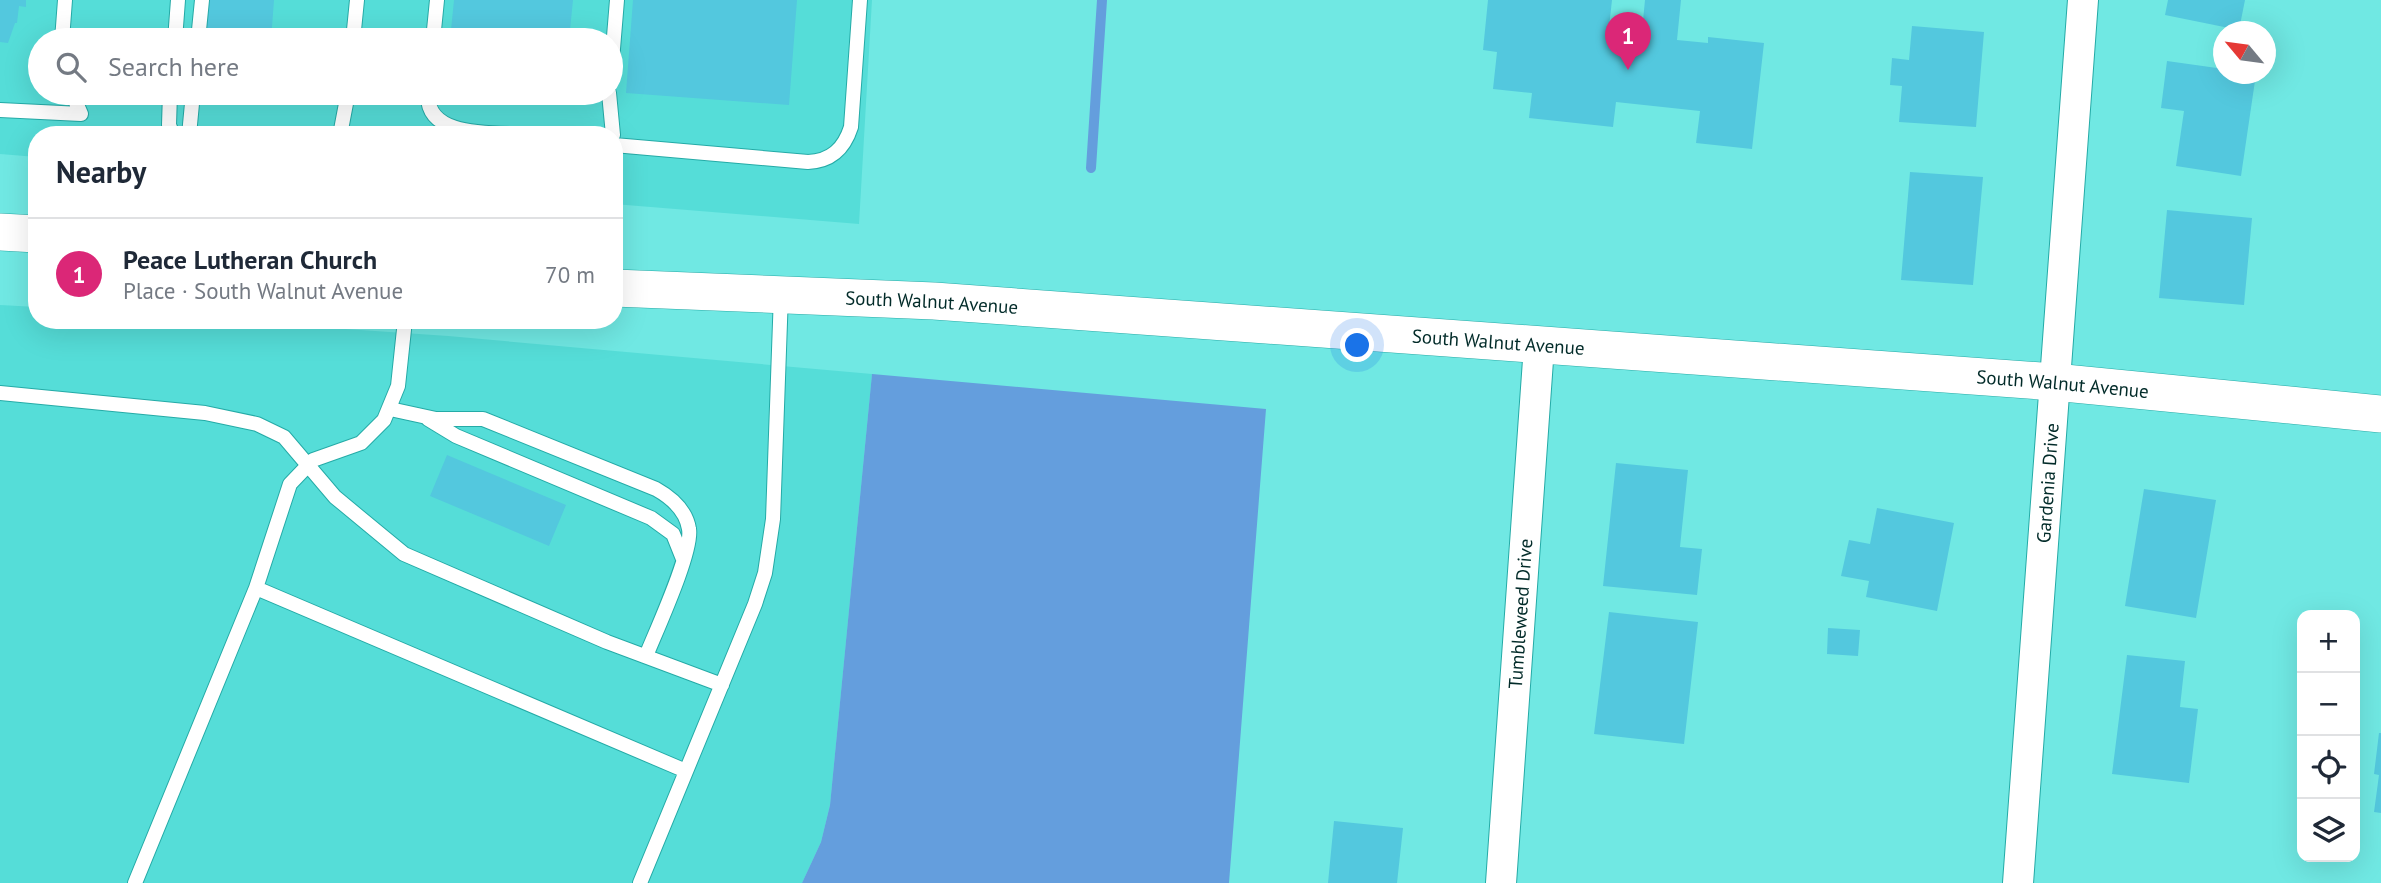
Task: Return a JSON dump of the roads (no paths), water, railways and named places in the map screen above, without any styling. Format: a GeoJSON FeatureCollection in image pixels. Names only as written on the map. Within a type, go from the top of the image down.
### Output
{"type":"FeatureCollection","features":[{"type":"Feature","properties":{"kind":"street","name":"Gardenia Drive"},"geometry":{"type":"LineString","coordinates":[[2018,883],[2083,0]]}},
{"type":"Feature","properties":{"kind":"street"},"geometry":{"type":"LineString","coordinates":[[0,232],[28,234]]}},
{"type":"Feature","properties":{"kind":"street","name":"South Walnut Avenue"},"geometry":{"type":"LineString","coordinates":[[623,288],[781,293],[2054,382],[2381,414]]}},
{"type":"Feature","properties":{"kind":"street","name":"Tumbleweed Drive"},"geometry":{"type":"LineString","coordinates":[[1501,883],[1539,346]]}},
{"type":"Feature","properties":{"kind":"lane"},"geometry":{"type":"LineString","coordinates":[[63,28],[65,0]]}},
{"type":"Feature","properties":{"kind":"lane"},"geometry":{"type":"LineString","coordinates":[[176,28],[178,0]]}},
{"type":"Feature","properties":{"kind":"lane"},"geometry":{"type":"LineString","coordinates":[[199,28],[202,0]]}},
{"type":"Feature","properties":{"kind":"lane"},"geometry":{"type":"LineString","coordinates":[[354,28],[357,0]]}},
{"type":"Feature","properties":{"kind":"lane"},"geometry":{"type":"LineString","coordinates":[[434,28],[437,0]]}},
{"type":"Feature","properties":{"kind":"lane"},"geometry":{"type":"LineString","coordinates":[[615,28],[617,0]]}},
{"type":"Feature","properties":{"kind":"lane"},"geometry":{"type":"LineString","coordinates":[[623,146],[808,162],[827,159],[843,146],[851,127],[860,0]]}},
{"type":"Feature","properties":{"kind":"lane"},"geometry":{"type":"LineString","coordinates":[[0,110],[81,114],[77,105]]}},
{"type":"Feature","properties":{"kind":"lane"},"geometry":{"type":"LineString","coordinates":[[169,126],[170,105]]}},
{"type":"Feature","properties":{"kind":"lane"},"geometry":{"type":"LineString","coordinates":[[190,126],[192,105]]}},
{"type":"Feature","properties":{"kind":"lane"},"geometry":{"type":"LineString","coordinates":[[342,126],[346,105]]}},
{"type":"Feature","properties":{"kind":"lane"},"geometry":{"type":"LineString","coordinates":[[429,105],[440,123],[447,126]]}},
{"type":"Feature","properties":{"kind":"lane"},"geometry":{"type":"LineString","coordinates":[[610,105],[612,126]]}},
{"type":"Feature","properties":{"kind":"lane"},"geometry":{"type":"LineString","coordinates":[[640,883],[755,604],[770,545],[781,293]]}},
{"type":"Feature","properties":{"kind":"lane"},"geometry":{"type":"LineString","coordinates":[[135,883],[256,588],[283,498],[294,478],[307,465],[361,443],[377,428],[390,409],[400,375],[404,329]]}},
{"type":"Feature","properties":{"kind":"lane"},"geometry":{"type":"LineString","coordinates":[[0,393],[205,413],[257,424],[284,438],[335,497],[404,554],[646,656],[722,685]]}},
{"type":"Feature","properties":{"kind":"lane"},"geometry":{"type":"LineString","coordinates":[[390,409],[424,417],[484,419],[665,494],[681,509],[690,540],[646,656]]}},
{"type":"Feature","properties":{"kind":"lane"},"geometry":{"type":"LineString","coordinates":[[424,417],[456,436],[651,517],[673,534],[683,559]]}},
{"type":"Feature","properties":{"kind":"lane"},"geometry":{"type":"LineString","coordinates":[[256,588],[686,771]]}},
{"type":"Feature","properties":{"kind":"waterway"},"geometry":{"type":"LineString","coordinates":[[1091,168],[1102,0]]}},
{"type":"Feature","properties":{"kind":"place","name":"Peace Lutheran Church"},"geometry":{"type":"Point","coordinates":[1628,70]}}]}
